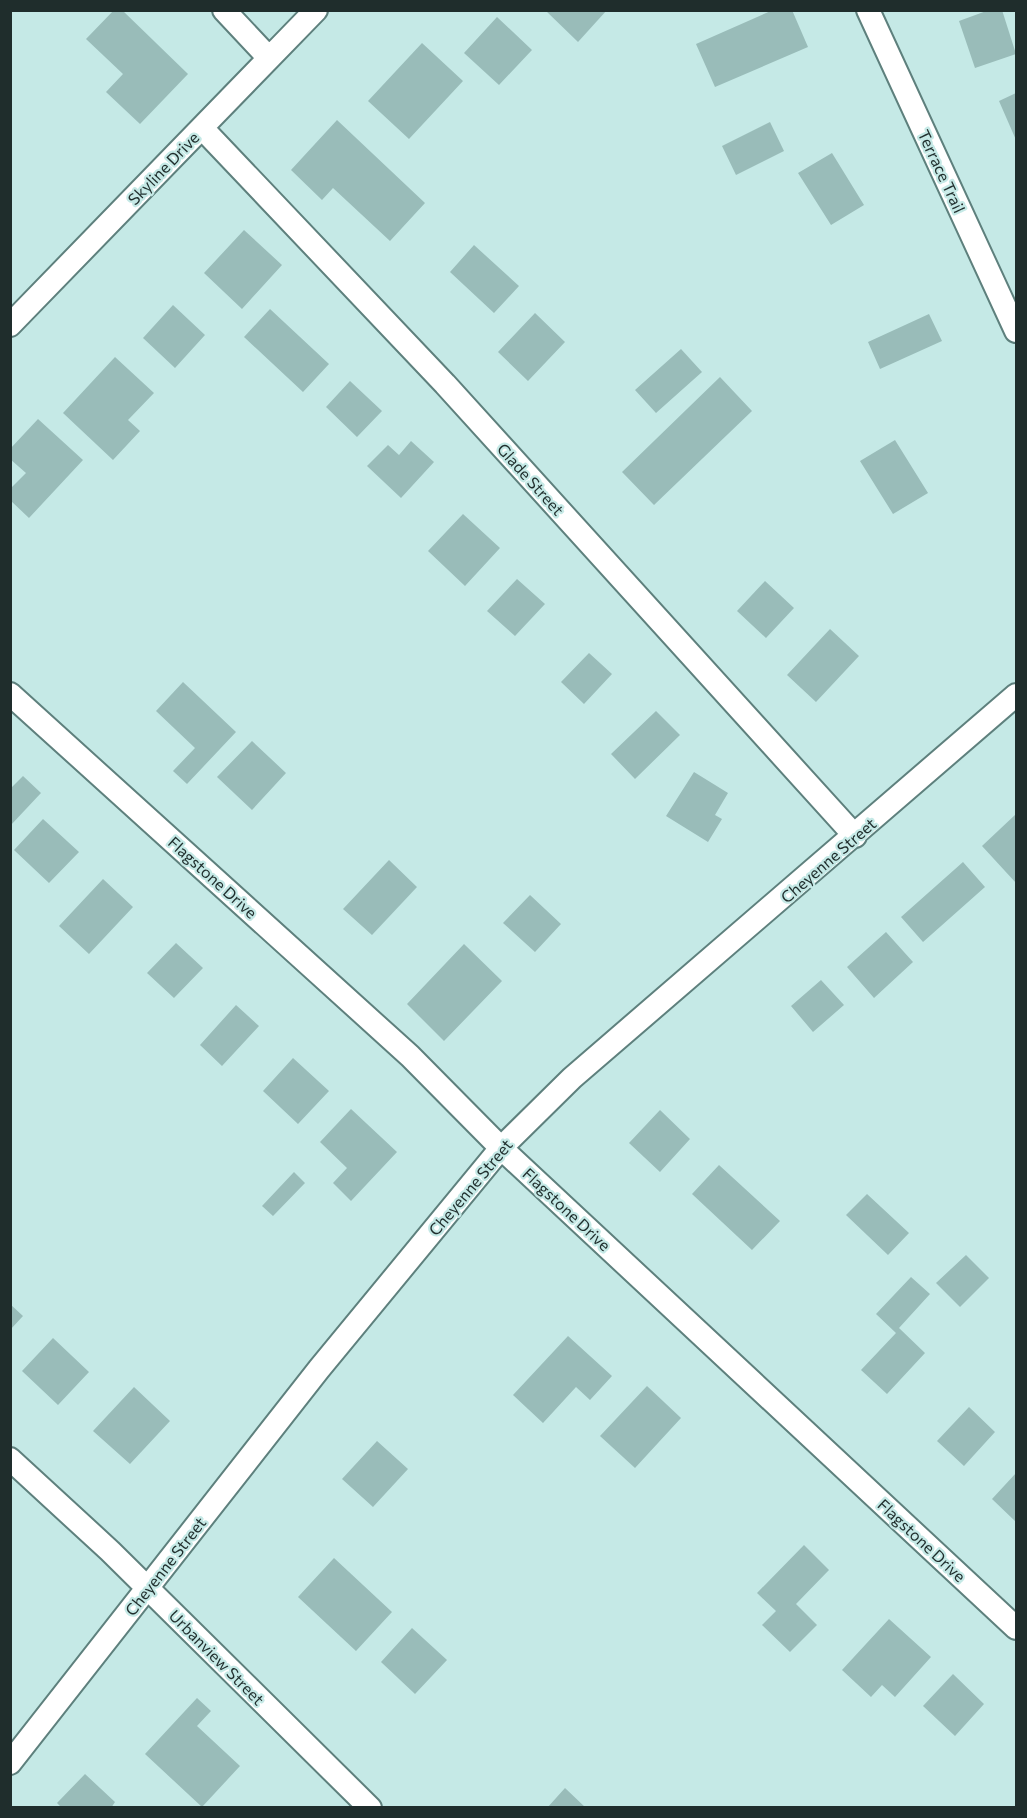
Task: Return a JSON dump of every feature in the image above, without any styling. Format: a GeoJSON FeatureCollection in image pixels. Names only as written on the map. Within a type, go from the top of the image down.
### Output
{"type":"FeatureCollection","features":[{"type":"Feature","properties":{"kind":"street"},"geometry":{"type":"LineString","coordinates":[[224,10],[269,58]]}},
{"type":"Feature","properties":{"kind":"street","name":"Skyline Drive"},"geometry":{"type":"LineString","coordinates":[[10,325],[315,10]]}},
{"type":"Feature","properties":{"kind":"street","name":"Terrace Trail"},"geometry":{"type":"LineString","coordinates":[[868,10],[1017,331]]}},
{"type":"Feature","properties":{"kind":"street","name":"Glade Street"},"geometry":{"type":"LineString","coordinates":[[202,128],[445,384],[855,836]]}},
{"type":"Feature","properties":{"kind":"street","name":"Flagstone Drive"},"geometry":{"type":"LineString","coordinates":[[10,694],[410,1056],[501,1148],[1017,1628]]}},
{"type":"Feature","properties":{"kind":"street","name":"Cheyenne Street"},"geometry":{"type":"LineString","coordinates":[[10,1763],[319,1369],[501,1148],[572,1078],[1017,695]]}},
{"type":"Feature","properties":{"kind":"street","name":"Urbanview Street"},"geometry":{"type":"LineString","coordinates":[[10,1459],[148,1588],[370,1808]]}},
{"type":"Feature","properties":{"kind":"building"},"geometry":{"type":"Polygon","coordinates":[[[114,10],[122,10],[188,74],[140,124],[106,92],[123,74],[86,39],[114,10]]]}},
{"type":"Feature","properties":{"kind":"building"},"geometry":{"type":"Polygon","coordinates":[[[545,10],[607,10],[578,42],[545,10]]]}},
{"type":"Feature","properties":{"kind":"building"},"geometry":{"type":"Polygon","coordinates":[[[773,10],[792,10],[808,47],[715,87],[696,44],[773,10]]]}},
{"type":"Feature","properties":{"kind":"building"},"geometry":{"type":"Polygon","coordinates":[[[989,10],[1002,10],[1016,54],[975,68],[959,21],[989,10]]]}},
{"type":"Feature","properties":{"kind":"building"},"geometry":{"type":"Polygon","coordinates":[[[497,17],[532,50],[499,85],[464,53],[497,17]]]}},
{"type":"Feature","properties":{"kind":"building"},"geometry":{"type":"Polygon","coordinates":[[[422,43],[463,81],[409,139],[368,101],[422,43]]]}},
{"type":"Feature","properties":{"kind":"building"},"geometry":{"type":"Polygon","coordinates":[[[1016,93],[1016,140],[999,101],[1016,93]]]}},
{"type":"Feature","properties":{"kind":"building"},"geometry":{"type":"Polygon","coordinates":[[[337,120],[425,203],[390,241],[333,188],[322,200],[291,170],[337,120]]]}},
{"type":"Feature","properties":{"kind":"building"},"geometry":{"type":"Polygon","coordinates":[[[770,122],[784,151],[736,175],[722,146],[770,122]]]}},
{"type":"Feature","properties":{"kind":"building"},"geometry":{"type":"Polygon","coordinates":[[[832,153],[864,205],[831,225],[798,173],[832,153]]]}},
{"type":"Feature","properties":{"kind":"building"},"geometry":{"type":"Polygon","coordinates":[[[244,230],[282,265],[242,309],[204,273],[244,230]]]}},
{"type":"Feature","properties":{"kind":"building"},"geometry":{"type":"Polygon","coordinates":[[[474,245],[519,286],[494,313],[450,272],[474,245]]]}},
{"type":"Feature","properties":{"kind":"building"},"geometry":{"type":"Polygon","coordinates":[[[173,305],[205,335],[175,368],[143,338],[173,305]]]}},
{"type":"Feature","properties":{"kind":"building"},"geometry":{"type":"Polygon","coordinates":[[[270,309],[329,364],[303,392],[244,337],[270,309]]]}},
{"type":"Feature","properties":{"kind":"building"},"geometry":{"type":"Polygon","coordinates":[[[535,313],[565,342],[528,381],[498,352],[535,313]]]}},
{"type":"Feature","properties":{"kind":"building"},"geometry":{"type":"Polygon","coordinates":[[[929,314],[942,341],[880,369],[868,342],[929,314]]]}},
{"type":"Feature","properties":{"kind":"building"},"geometry":{"type":"Polygon","coordinates":[[[681,349],[702,372],[656,413],[635,390],[681,349]]]}},
{"type":"Feature","properties":{"kind":"building"},"geometry":{"type":"Polygon","coordinates":[[[115,357],[154,393],[128,420],[140,431],[113,460],[63,413],[115,357]]]}},
{"type":"Feature","properties":{"kind":"building"},"geometry":{"type":"Polygon","coordinates":[[[720,377],[752,411],[654,505],[622,472],[720,377]]]}},
{"type":"Feature","properties":{"kind":"building"},"geometry":{"type":"Polygon","coordinates":[[[350,381],[382,411],[357,437],[326,407],[350,381]]]}},
{"type":"Feature","properties":{"kind":"building"},"geometry":{"type":"Polygon","coordinates":[[[38,419],[83,460],[29,518],[10,500],[10,489],[26,473],[10,459],[10,449],[38,419]]]}},
{"type":"Feature","properties":{"kind":"building"},"geometry":{"type":"Polygon","coordinates":[[[895,440],[928,493],[893,514],[860,461],[895,440]]]}},
{"type":"Feature","properties":{"kind":"building"},"geometry":{"type":"Polygon","coordinates":[[[411,441],[434,462],[401,498],[367,466],[388,445],[399,455],[411,441]]]}},
{"type":"Feature","properties":{"kind":"building"},"geometry":{"type":"Polygon","coordinates":[[[463,514],[500,548],[465,586],[428,551],[463,514]]]}},
{"type":"Feature","properties":{"kind":"building"},"geometry":{"type":"Polygon","coordinates":[[[517,579],[545,604],[515,636],[487,611],[517,579]]]}},
{"type":"Feature","properties":{"kind":"building"},"geometry":{"type":"Polygon","coordinates":[[[765,581],[794,608],[766,638],[737,611],[765,581]]]}},
{"type":"Feature","properties":{"kind":"building"},"geometry":{"type":"Polygon","coordinates":[[[830,629],[859,656],[816,702],[787,675],[830,629]]]}},
{"type":"Feature","properties":{"kind":"building"},"geometry":{"type":"Polygon","coordinates":[[[589,653],[612,674],[584,704],[561,682],[589,653]]]}},
{"type":"Feature","properties":{"kind":"building"},"geometry":{"type":"Polygon","coordinates":[[[183,682],[236,732],[187,784],[173,771],[195,748],[156,711],[183,682]]]}},
{"type":"Feature","properties":{"kind":"building"},"geometry":{"type":"Polygon","coordinates":[[[656,711],[680,735],[635,779],[611,754],[656,711]]]}},
{"type":"Feature","properties":{"kind":"building"},"geometry":{"type":"Polygon","coordinates":[[[252,741],[286,773],[252,810],[217,777],[252,741]]]}},
{"type":"Feature","properties":{"kind":"building"},"geometry":{"type":"Polygon","coordinates":[[[694,772],[728,793],[715,815],[722,819],[708,842],[666,816],[694,772]]]}},
{"type":"Feature","properties":{"kind":"building"},"geometry":{"type":"Polygon","coordinates":[[[23,776],[41,793],[10,826],[10,789],[23,776]]]}},
{"type":"Feature","properties":{"kind":"building"},"geometry":{"type":"Polygon","coordinates":[[[1016,814],[1016,883],[982,846],[1016,814]]]}},
{"type":"Feature","properties":{"kind":"building"},"geometry":{"type":"Polygon","coordinates":[[[43,819],[79,852],[49,883],[14,850],[43,819]]]}},
{"type":"Feature","properties":{"kind":"building"},"geometry":{"type":"Polygon","coordinates":[[[389,860],[417,887],[372,935],[343,909],[389,860]]]}},
{"type":"Feature","properties":{"kind":"building"},"geometry":{"type":"Polygon","coordinates":[[[963,862],[985,887],[923,942],[901,917],[963,862]]]}},
{"type":"Feature","properties":{"kind":"building"},"geometry":{"type":"Polygon","coordinates":[[[103,879],[133,907],[89,954],[59,926],[103,879]]]}},
{"type":"Feature","properties":{"kind":"building"},"geometry":{"type":"Polygon","coordinates":[[[530,895],[561,924],[535,952],[503,923],[530,895]]]}},
{"type":"Feature","properties":{"kind":"building"},"geometry":{"type":"Polygon","coordinates":[[[886,932],[913,962],[874,998],[847,967],[886,932]]]}},
{"type":"Feature","properties":{"kind":"building"},"geometry":{"type":"Polygon","coordinates":[[[176,943],[203,968],[174,998],[147,973],[176,943]]]}},
{"type":"Feature","properties":{"kind":"building"},"geometry":{"type":"Polygon","coordinates":[[[464,944],[502,981],[444,1041],[407,1004],[464,944]]]}},
{"type":"Feature","properties":{"kind":"building"},"geometry":{"type":"Polygon","coordinates":[[[821,980],[844,1005],[813,1032],[791,1006],[821,980]]]}},
{"type":"Feature","properties":{"kind":"building"},"geometry":{"type":"Polygon","coordinates":[[[236,1005],[259,1026],[222,1066],[200,1045],[236,1005]]]}},
{"type":"Feature","properties":{"kind":"building"},"geometry":{"type":"Polygon","coordinates":[[[293,1058],[329,1091],[298,1124],[263,1091],[293,1058]]]}},
{"type":"Feature","properties":{"kind":"building"},"geometry":{"type":"Polygon","coordinates":[[[351,1109],[397,1152],[351,1201],[333,1183],[347,1168],[320,1142],[351,1109]]]}},
{"type":"Feature","properties":{"kind":"building"},"geometry":{"type":"Polygon","coordinates":[[[660,1110],[690,1139],[660,1172],[629,1143],[660,1110]]]}},
{"type":"Feature","properties":{"kind":"building"},"geometry":{"type":"Polygon","coordinates":[[[719,1165],[780,1221],[752,1250],[692,1194],[719,1165]]]}},
{"type":"Feature","properties":{"kind":"building"},"geometry":{"type":"Polygon","coordinates":[[[294,1172],[305,1183],[273,1216],[262,1206],[294,1172]]]}},
{"type":"Feature","properties":{"kind":"building"},"geometry":{"type":"Polygon","coordinates":[[[867,1194],[909,1233],[888,1255],[846,1215],[867,1194]]]}},
{"type":"Feature","properties":{"kind":"building"},"geometry":{"type":"Polygon","coordinates":[[[966,1255],[989,1278],[960,1307],[936,1283],[966,1255]]]}},
{"type":"Feature","properties":{"kind":"building"},"geometry":{"type":"Polygon","coordinates":[[[911,1277],[930,1294],[899,1328],[925,1353],[887,1394],[861,1370],[896,1333],[876,1314],[911,1277]]]}},
{"type":"Feature","properties":{"kind":"building"},"geometry":{"type":"Polygon","coordinates":[[[10,1304],[23,1316],[10,1330],[10,1304]]]}},
{"type":"Feature","properties":{"kind":"building"},"geometry":{"type":"Polygon","coordinates":[[[568,1336],[612,1376],[590,1400],[576,1387],[543,1423],[513,1395],[568,1336]]]}},
{"type":"Feature","properties":{"kind":"building"},"geometry":{"type":"Polygon","coordinates":[[[53,1338],[89,1372],[58,1405],[22,1371],[53,1338]]]}},
{"type":"Feature","properties":{"kind":"building"},"geometry":{"type":"Polygon","coordinates":[[[647,1386],[681,1418],[635,1468],[600,1436],[647,1386]]]}},
{"type":"Feature","properties":{"kind":"building"},"geometry":{"type":"Polygon","coordinates":[[[134,1387],[170,1421],[130,1464],[93,1431],[134,1387]]]}},
{"type":"Feature","properties":{"kind":"building"},"geometry":{"type":"Polygon","coordinates":[[[969,1407],[995,1432],[964,1466],[937,1441],[969,1407]]]}},
{"type":"Feature","properties":{"kind":"building"},"geometry":{"type":"Polygon","coordinates":[[[377,1441],[408,1469],[373,1507],[342,1479],[377,1441]]]}},
{"type":"Feature","properties":{"kind":"building"},"geometry":{"type":"Polygon","coordinates":[[[1016,1473],[1016,1522],[992,1499],[1016,1473]]]}},
{"type":"Feature","properties":{"kind":"building"},"geometry":{"type":"Polygon","coordinates":[[[804,1545],[829,1570],[796,1604],[817,1625],[790,1652],[762,1625],[776,1611],[757,1593],[804,1545]]]}},
{"type":"Feature","properties":{"kind":"building"},"geometry":{"type":"Polygon","coordinates":[[[334,1558],[392,1612],[356,1651],[298,1597],[334,1558]]]}},
{"type":"Feature","properties":{"kind":"building"},"geometry":{"type":"Polygon","coordinates":[[[889,1619],[931,1657],[895,1697],[882,1685],[871,1697],[842,1670],[889,1619]]]}},
{"type":"Feature","properties":{"kind":"building"},"geometry":{"type":"Polygon","coordinates":[[[412,1628],[447,1660],[415,1694],[381,1662],[412,1628]]]}},
{"type":"Feature","properties":{"kind":"building"},"geometry":{"type":"Polygon","coordinates":[[[953,1674],[984,1704],[955,1736],[923,1706],[953,1674]]]}},
{"type":"Feature","properties":{"kind":"building"},"geometry":{"type":"Polygon","coordinates":[[[197,1698],[211,1711],[197,1726],[240,1766],[202,1807],[145,1754],[197,1698]]]}},
{"type":"Feature","properties":{"kind":"building"},"geometry":{"type":"Polygon","coordinates":[[[85,1774],[115,1802],[111,1808],[62,1808],[57,1803],[85,1774]]]}},
{"type":"Feature","properties":{"kind":"building"},"geometry":{"type":"Polygon","coordinates":[[[565,1788],[586,1808],[547,1808],[565,1788]]]}}]}
